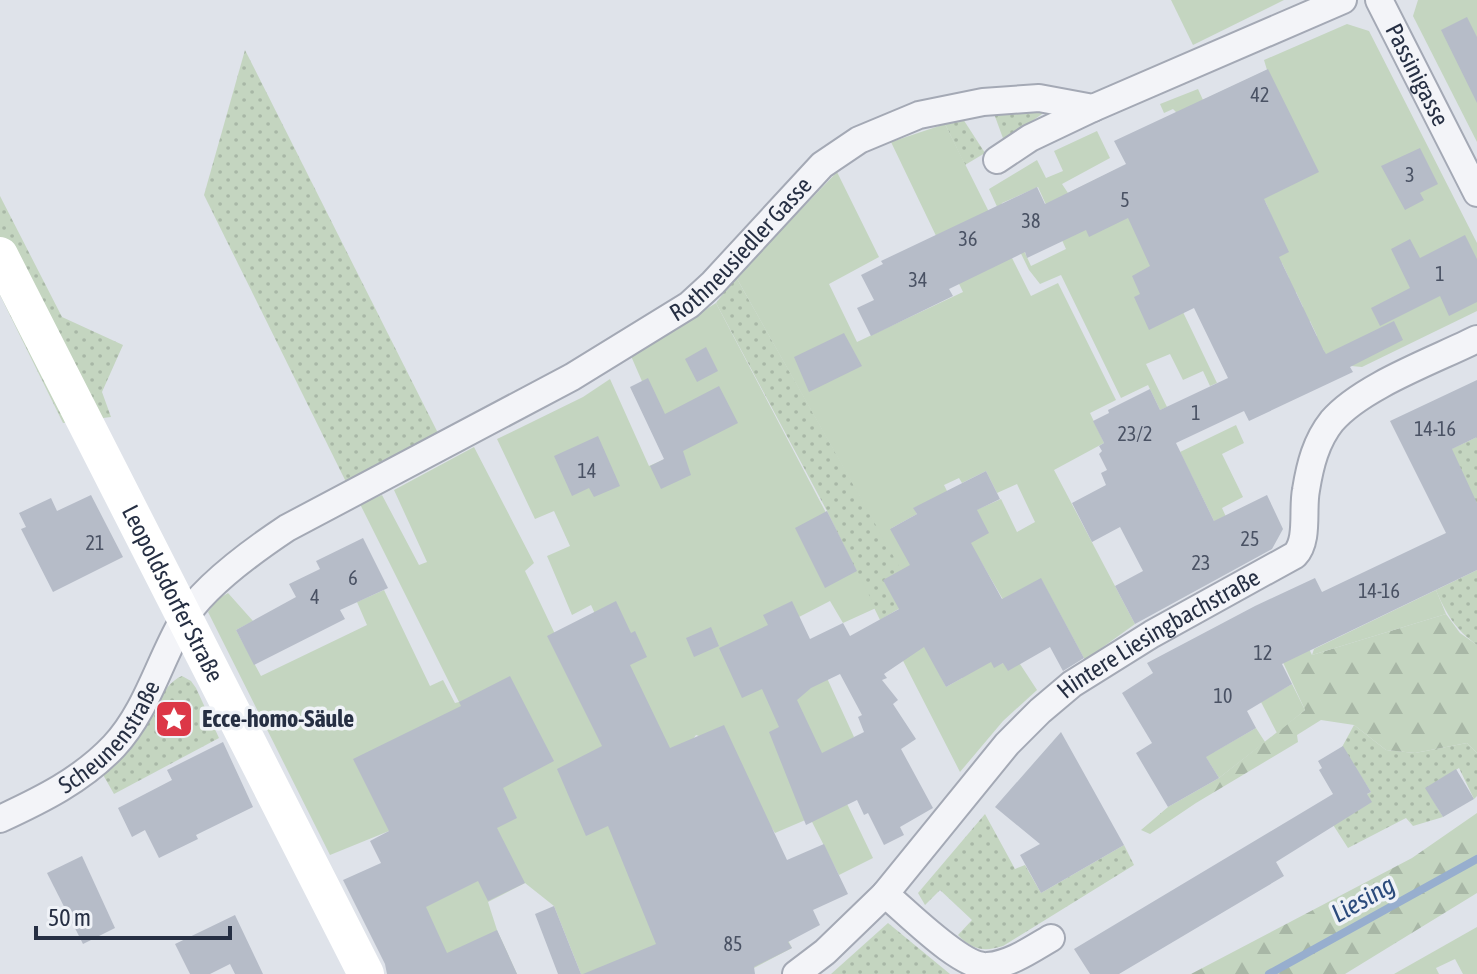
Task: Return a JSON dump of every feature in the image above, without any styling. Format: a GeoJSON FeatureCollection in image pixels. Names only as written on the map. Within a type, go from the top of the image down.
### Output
{"type":"FeatureCollection","features":[{"type":"Feature","properties":{"kind":"main road","name":"Leopoldsdorfer Straße"},"geometry":{"type":"LineString","coordinates":[[0,255],[366,974]]}},
{"type":"Feature","properties":{"kind":"street"},"geometry":{"type":"LineString","coordinates":[[997,160],[1030,138],[1093,108],[1343,0]]}},
{"type":"Feature","properties":{"kind":"street","name":"Passinigasse"},"geometry":{"type":"LineString","coordinates":[[1379,0],[1477,193]]}},
{"type":"Feature","properties":{"kind":"street","name":"Rothneusiedler Gasse"},"geometry":{"type":"LineString","coordinates":[[183,619],[232,569],[287,528],[572,377],[689,305],[822,165],[859,140],[919,115],[983,102],[1039,98],[1093,108]]}},
{"type":"Feature","properties":{"kind":"street","name":"Hintere Liesingbachstraße"},"geometry":{"type":"LineString","coordinates":[[796,974],[825,952],[885,894],[1007,744],[1061,693],[1152,634],[1290,560],[1300,550],[1305,491],[1313,456],[1327,429],[1341,413],[1369,392],[1477,339]]}},
{"type":"Feature","properties":{"kind":"street","name":"Scheunenstraße"},"geometry":{"type":"LineString","coordinates":[[0,819],[54,794],[115,745],[135,717],[183,619]]}},
{"type":"Feature","properties":{"kind":"street"},"geometry":{"type":"LineString","coordinates":[[885,894],[970,963],[984,967],[1019,957],[1051,938]]}},
{"type":"Feature","properties":{"kind":"green space"},"geometry":{"type":"Polygon","coordinates":[[[1171,0],[1284,0],[1193,45],[1171,0]]]}},
{"type":"Feature","properties":{"kind":"green space"},"geometry":{"type":"Polygon","coordinates":[[[1418,0],[1477,0],[1477,142],[1413,16],[1418,0]]]}},
{"type":"Feature","properties":{"kind":"green space"},"geometry":{"type":"Polygon","coordinates":[[[1347,24],[1369,31],[1477,243],[1477,311],[1362,367],[1330,364],[1323,349],[1308,356],[1317,336],[1310,321],[1294,328],[1303,307],[1296,292],[1281,299],[1289,278],[1282,263],[1267,269],[1271,215],[1266,203],[1173,109],[1164,113],[1160,104],[1198,89],[1203,100],[1267,70],[1264,60],[1347,24]]]}},
{"type":"Feature","properties":{"kind":"green space"},"geometry":{"type":"Polygon","coordinates":[[[245,50],[440,437],[348,486],[204,195],[245,50]]]}},
{"type":"Feature","properties":{"kind":"green space"},"geometry":{"type":"Polygon","coordinates":[[[1043,110],[1042,114],[1004,141],[993,111],[1043,110]]]}},
{"type":"Feature","properties":{"kind":"green space"},"geometry":{"type":"Polygon","coordinates":[[[963,119],[985,153],[965,165],[945,124],[963,119]]]}},
{"type":"Feature","properties":{"kind":"green space"},"geometry":{"type":"Polygon","coordinates":[[[945,124],[1031,296],[1058,283],[1116,400],[1090,413],[1104,443],[1054,470],[1135,624],[1085,660],[1041,579],[1005,603],[980,560],[994,667],[1003,663],[1020,664],[1037,690],[1003,721],[960,772],[897,649],[920,635],[946,687],[962,678],[736,277],[837,172],[879,257],[829,284],[857,342],[963,292],[891,142],[945,124]],[[986,471],[962,483],[959,478],[944,485],[948,493],[914,508],[917,514],[890,529],[976,510],[1001,499],[1017,532],[1035,522],[1017,484],[997,493],[986,471]]]}},
{"type":"Feature","properties":{"kind":"green space"},"geometry":{"type":"Polygon","coordinates":[[[1097,131],[1110,158],[1062,184],[1068,193],[1115,170],[1217,383],[1210,386],[1203,371],[1183,380],[1170,354],[1146,364],[1167,407],[1160,410],[1148,385],[1121,398],[1061,275],[1040,284],[1029,270],[1009,229],[1013,227],[1031,266],[1066,249],[1038,187],[1002,203],[999,211],[989,189],[1037,160],[1046,178],[1063,171],[1054,151],[1097,131]]]}},
{"type":"Feature","properties":{"kind":"green space"},"geometry":{"type":"Polygon","coordinates":[[[0,196],[62,317],[123,345],[102,392],[111,417],[63,423],[0,295],[0,196]]]}},
{"type":"Feature","properties":{"kind":"green space"},"geometry":{"type":"Polygon","coordinates":[[[736,277],[902,570],[900,608],[880,620],[827,511],[716,303],[736,277]]]}},
{"type":"Feature","properties":{"kind":"green space"},"geometry":{"type":"Polygon","coordinates":[[[716,303],[876,608],[843,623],[830,601],[799,617],[854,737],[826,760],[873,858],[839,875],[810,818],[775,833],[717,742],[696,735],[677,763],[748,862],[792,948],[754,968],[696,974],[581,974],[554,906],[525,883],[488,902],[517,974],[455,974],[389,831],[330,855],[208,612],[218,599],[228,593],[253,621],[236,630],[261,676],[367,625],[357,602],[384,590],[430,686],[443,680],[455,703],[459,702],[360,504],[382,495],[419,565],[427,562],[394,490],[474,447],[534,563],[525,571],[646,825],[683,809],[591,605],[572,615],[547,556],[570,546],[554,511],[535,519],[497,439],[583,397],[610,379],[649,466],[674,455],[631,356],[716,303]]]}},
{"type":"Feature","properties":{"kind":"green space"},"geometry":{"type":"Polygon","coordinates":[[[1236,425],[1244,443],[1222,454],[1243,497],[1222,508],[1227,519],[1216,525],[1180,452],[1236,425]]]}},
{"type":"Feature","properties":{"kind":"green space"},"geometry":{"type":"Polygon","coordinates":[[[1477,437],[1477,518],[1445,452],[1477,437]]]}},
{"type":"Feature","properties":{"kind":"green space"},"geometry":{"type":"Polygon","coordinates":[[[1477,570],[1477,645],[1452,621],[1436,590],[1477,570]]]}},
{"type":"Feature","properties":{"kind":"green space"},"geometry":{"type":"Polygon","coordinates":[[[1436,590],[1446,614],[1312,655],[1314,649],[1436,590]]]}},
{"type":"Feature","properties":{"kind":"green space"},"geometry":{"type":"Polygon","coordinates":[[[1283,596],[1312,655],[1446,614],[1460,633],[1477,645],[1477,753],[1467,743],[1415,753],[1386,750],[1354,725],[1321,720],[1297,735],[1298,742],[1150,834],[1141,830],[1168,807],[1219,778],[1305,710],[1257,606],[1283,596]]]}},
{"type":"Feature","properties":{"kind":"green space"},"geometry":{"type":"Polygon","coordinates":[[[182,676],[196,688],[219,738],[114,794],[102,773],[131,746],[167,687],[182,676]]]}},
{"type":"Feature","properties":{"kind":"green space"},"geometry":{"type":"Polygon","coordinates":[[[1292,684],[1305,710],[1277,733],[1261,702],[1292,684]]]}},
{"type":"Feature","properties":{"kind":"green space"},"geometry":{"type":"Polygon","coordinates":[[[1183,721],[1214,752],[1256,728],[1265,742],[1219,778],[1183,721]]]}},
{"type":"Feature","properties":{"kind":"green space"},"geometry":{"type":"Polygon","coordinates":[[[1354,725],[1386,750],[1415,753],[1467,743],[1477,753],[1477,796],[1474,799],[1459,768],[1426,788],[1443,817],[1413,826],[1406,818],[1348,848],[1328,817],[1371,792],[1342,747],[1354,725]]]}},
{"type":"Feature","properties":{"kind":"green space"},"geometry":{"type":"Polygon","coordinates":[[[1477,813],[1477,893],[1345,974],[1191,974],[1412,858],[1477,813]]]}},
{"type":"Feature","properties":{"kind":"green space"},"geometry":{"type":"Polygon","coordinates":[[[985,814],[1015,869],[1025,865],[1041,893],[1124,845],[1134,865],[1003,946],[990,949],[973,947],[958,935],[972,920],[940,890],[925,905],[918,893],[985,814]]]}},
{"type":"Feature","properties":{"kind":"green space"},"geometry":{"type":"Polygon","coordinates":[[[888,923],[950,974],[831,974],[888,923]]]}},
{"type":"Feature","properties":{"kind":"green space"},"geometry":{"type":"Polygon","coordinates":[[[1477,927],[1477,974],[1463,974],[1455,959],[1436,968],[1439,974],[1394,974],[1477,927]]]}},
{"type":"Feature","properties":{"kind":"building"},"geometry":{"type":"Polygon","coordinates":[[[1467,17],[1477,37],[1477,103],[1441,30],[1467,17]]]}},
{"type":"Feature","properties":{"kind":"building"},"geometry":{"type":"Polygon","coordinates":[[[1268,69],[1319,172],[1264,199],[1289,252],[1279,257],[1323,349],[1326,354],[1394,321],[1403,340],[1350,367],[1353,372],[1249,421],[1244,411],[1176,443],[1214,521],[1267,495],[1283,529],[1272,549],[1135,624],[1115,586],[1143,571],[1120,527],[1092,542],[1072,503],[1106,485],[1101,473],[1107,470],[1099,454],[1102,451],[1099,446],[1104,443],[1093,421],[1150,389],[1160,410],[1228,378],[1194,308],[1149,330],[1134,297],[1140,294],[1132,276],[1150,266],[1128,218],[1089,237],[1086,230],[1027,258],[1025,252],[949,289],[953,296],[871,336],[857,308],[874,300],[861,275],[883,264],[881,261],[1037,187],[1045,204],[1126,164],[1114,141],[1268,69]]]}},
{"type":"Feature","properties":{"kind":"building"},"geometry":{"type":"Polygon","coordinates":[[[1420,148],[1438,184],[1420,193],[1424,200],[1405,210],[1381,166],[1420,148]]]}},
{"type":"Feature","properties":{"kind":"building"},"geometry":{"type":"Polygon","coordinates":[[[1465,235],[1477,259],[1477,302],[1449,316],[1440,296],[1380,326],[1371,308],[1410,288],[1391,249],[1410,239],[1420,258],[1465,235]]]}},
{"type":"Feature","properties":{"kind":"building"},"geometry":{"type":"Polygon","coordinates":[[[844,333],[862,366],[809,392],[794,357],[844,333]]]}},
{"type":"Feature","properties":{"kind":"building"},"geometry":{"type":"Polygon","coordinates":[[[706,347],[718,371],[697,382],[685,359],[706,347]]]}},
{"type":"Feature","properties":{"kind":"building"},"geometry":{"type":"Polygon","coordinates":[[[648,378],[665,414],[719,386],[738,423],[683,451],[691,475],[661,489],[650,466],[664,459],[630,387],[648,378]]]}},
{"type":"Feature","properties":{"kind":"building"},"geometry":{"type":"Polygon","coordinates":[[[1477,380],[1477,437],[1452,449],[1477,503],[1477,570],[1282,664],[1292,684],[1247,711],[1256,728],[1206,757],[1219,778],[1168,807],[1136,753],[1152,743],[1122,693],[1153,673],[1147,663],[1255,606],[1315,578],[1322,592],[1446,533],[1390,421],[1477,380]]]}},
{"type":"Feature","properties":{"kind":"building"},"geometry":{"type":"Polygon","coordinates":[[[598,436],[620,486],[594,497],[589,488],[572,496],[554,456],[598,436]]]}},
{"type":"Feature","properties":{"kind":"building"},"geometry":{"type":"Polygon","coordinates":[[[986,471],[1000,499],[977,510],[989,533],[971,543],[1002,599],[1041,578],[1084,658],[1063,671],[1050,647],[1008,671],[1003,663],[994,668],[991,662],[946,687],[924,647],[884,674],[887,678],[882,680],[898,700],[893,704],[916,739],[901,749],[933,808],[900,827],[904,835],[884,845],[868,813],[864,815],[857,800],[806,825],[769,732],[779,727],[762,689],[742,698],[719,648],[768,625],[763,615],[792,601],[810,639],[843,623],[850,636],[899,609],[883,580],[910,565],[890,529],[917,514],[913,508],[986,471]],[[840,674],[811,688],[797,700],[822,753],[864,732],[858,717],[862,715],[840,674]]]}},
{"type":"Feature","properties":{"kind":"building"},"geometry":{"type":"Polygon","coordinates":[[[91,495],[123,557],[53,592],[21,529],[26,527],[19,513],[51,498],[57,511],[91,495]]]}},
{"type":"Feature","properties":{"kind":"building"},"geometry":{"type":"Polygon","coordinates":[[[827,511],[857,571],[825,588],[795,528],[827,511]]]}},
{"type":"Feature","properties":{"kind":"building"},"geometry":{"type":"Polygon","coordinates":[[[363,538],[388,588],[340,610],[345,619],[254,665],[236,630],[296,597],[289,584],[320,569],[316,561],[363,538]]]}},
{"type":"Feature","properties":{"kind":"building"},"geometry":{"type":"Polygon","coordinates":[[[616,601],[647,657],[630,665],[670,748],[724,725],[787,860],[824,844],[848,894],[813,910],[820,925],[788,942],[792,948],[754,967],[755,974],[583,974],[656,944],[608,826],[586,836],[557,769],[602,746],[547,636],[616,601]]]}},
{"type":"Feature","properties":{"kind":"building"},"geometry":{"type":"Polygon","coordinates":[[[711,627],[719,646],[694,657],[686,638],[711,627]]]}},
{"type":"Feature","properties":{"kind":"building"},"geometry":{"type":"Polygon","coordinates":[[[510,676],[554,761],[503,788],[517,818],[497,828],[525,883],[488,901],[478,881],[426,907],[447,953],[497,930],[517,974],[387,974],[385,964],[343,880],[381,863],[370,841],[389,831],[353,759],[461,706],[459,702],[510,676]]]}},
{"type":"Feature","properties":{"kind":"building"},"geometry":{"type":"Polygon","coordinates":[[[1061,732],[1124,845],[1041,893],[1020,855],[1040,844],[995,807],[1061,732]]]}},
{"type":"Feature","properties":{"kind":"building"},"geometry":{"type":"Polygon","coordinates":[[[223,742],[253,807],[196,835],[198,839],[159,858],[145,830],[132,837],[118,808],[172,780],[167,770],[223,742]]]}},
{"type":"Feature","properties":{"kind":"building"},"geometry":{"type":"Polygon","coordinates":[[[1343,746],[1371,792],[1367,794],[1372,802],[1276,862],[1284,876],[1119,974],[1090,974],[1074,949],[1333,794],[1319,770],[1322,768],[1318,761],[1343,746]]]}},
{"type":"Feature","properties":{"kind":"building"},"geometry":{"type":"Polygon","coordinates":[[[1456,769],[1474,799],[1443,817],[1425,788],[1456,769]]]}},
{"type":"Feature","properties":{"kind":"building"},"geometry":{"type":"Polygon","coordinates":[[[82,856],[115,928],[83,944],[47,873],[82,856]]]}},
{"type":"Feature","properties":{"kind":"building"},"geometry":{"type":"Polygon","coordinates":[[[554,906],[581,974],[558,974],[535,914],[554,906]]]}},
{"type":"Feature","properties":{"kind":"building"},"geometry":{"type":"Polygon","coordinates":[[[235,915],[263,974],[235,974],[230,964],[210,974],[190,974],[175,944],[235,915]]]}},
{"type":"Feature","properties":{"kind":"waterway","name":"Liesing"},"geometry":{"type":"LineString","coordinates":[[1269,974],[1477,859]]}},
{"type":"Feature","properties":{"kind":"place","name":"Ecce-homo-Säule"},"geometry":{"type":"Point","coordinates":[174,719]}}]}
